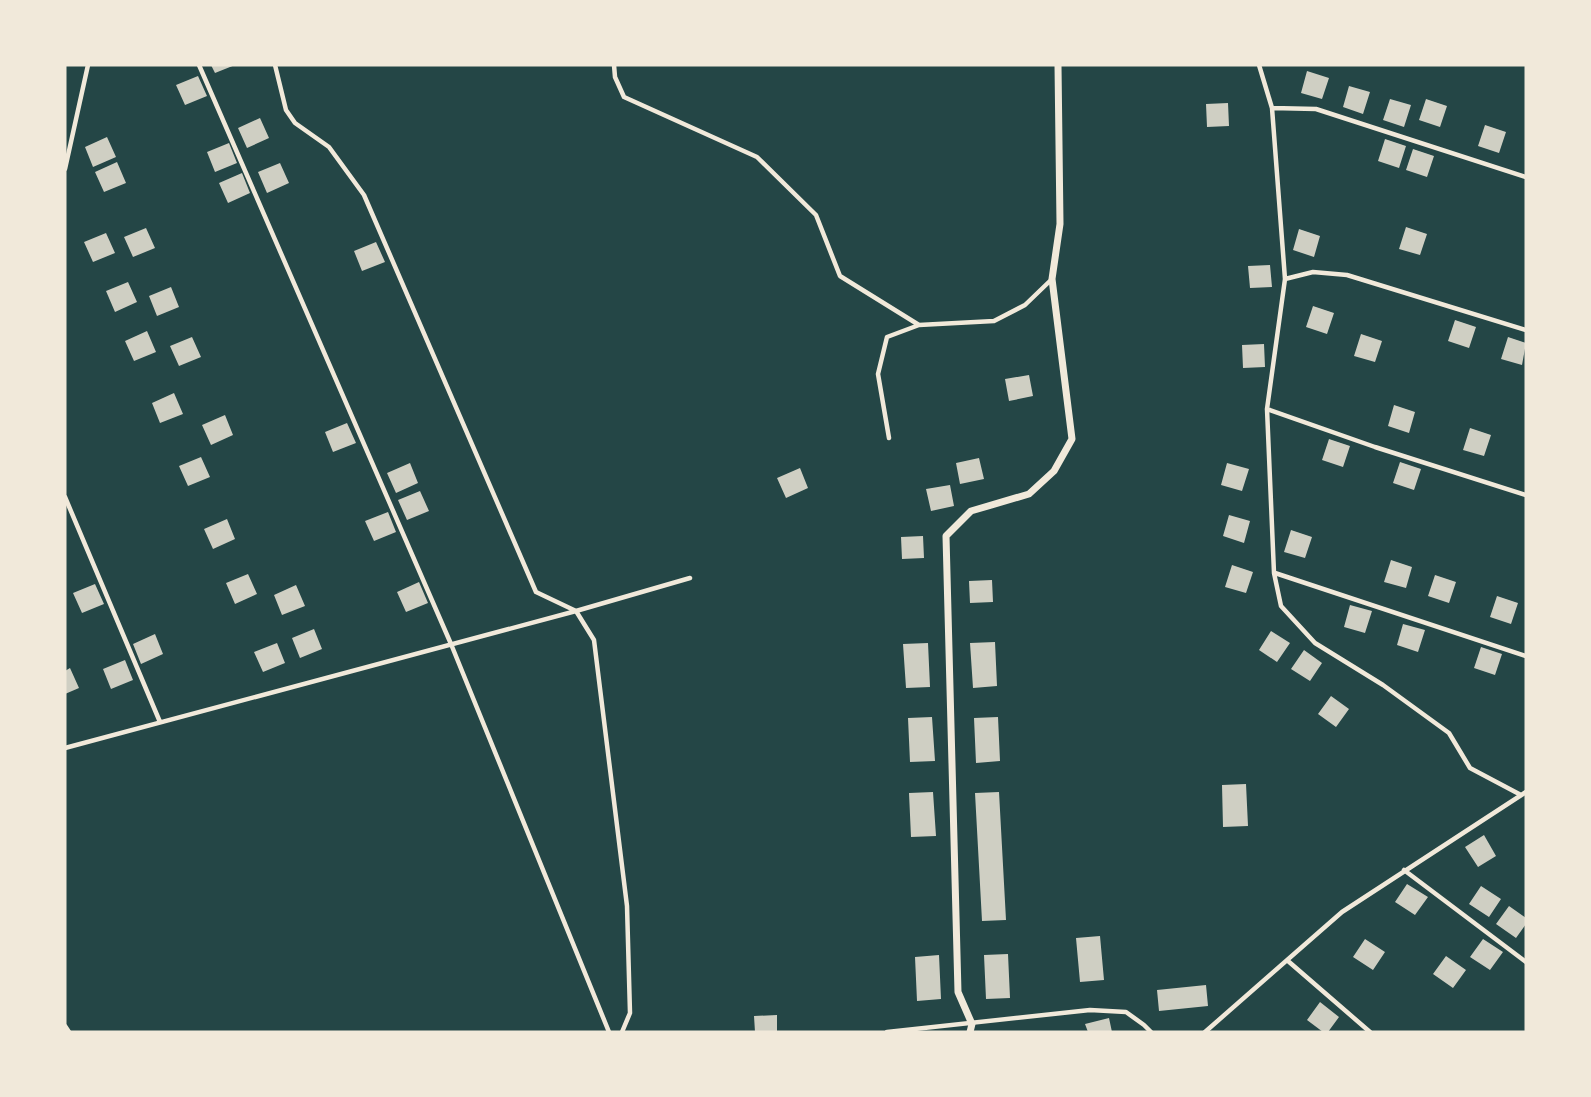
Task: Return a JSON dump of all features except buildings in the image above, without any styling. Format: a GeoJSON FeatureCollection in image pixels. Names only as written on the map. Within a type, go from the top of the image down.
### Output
{"type":"FeatureCollection","features":[{"type":"Feature","properties":{"kind":"street"},"geometry":{"type":"LineString","coordinates":[[971,1028],[958,992],[946,536],[971,511],[1029,494],[1054,471],[1072,439],[1052,279],[1060,224],[1058,65]]}},
{"type":"Feature","properties":{"kind":"lane"},"geometry":{"type":"LineString","coordinates":[[65,169],[88,65]]}},
{"type":"Feature","properties":{"kind":"lane"},"geometry":{"type":"LineString","coordinates":[[199,65],[451,644],[608,1032]]}},
{"type":"Feature","properties":{"kind":"lane"},"geometry":{"type":"LineString","coordinates":[[275,65],[286,110],[295,124],[329,147],[364,195],[536,592],[576,611],[594,640],[627,906],[629,1013],[622,1032]]}},
{"type":"Feature","properties":{"kind":"lane"},"geometry":{"type":"LineString","coordinates":[[614,65],[615,77],[624,97],[757,157],[816,215],[840,276],[919,325]]}},
{"type":"Feature","properties":{"kind":"lane"},"geometry":{"type":"LineString","coordinates":[[1259,65],[1272,108],[1285,279],[1267,409],[1274,573],[1281,606],[1315,643],[1383,685],[1449,733],[1470,768],[1524,793]]}},
{"type":"Feature","properties":{"kind":"lane"},"geometry":{"type":"LineString","coordinates":[[1272,108],[1316,109],[1526,177]]}},
{"type":"Feature","properties":{"kind":"lane"},"geometry":{"type":"LineString","coordinates":[[1285,279],[1313,272],[1347,275],[1526,330]]}},
{"type":"Feature","properties":{"kind":"lane"},"geometry":{"type":"LineString","coordinates":[[889,438],[878,374],[887,337],[919,325],[994,321],[1025,305],[1052,279]]}},
{"type":"Feature","properties":{"kind":"lane"},"geometry":{"type":"LineString","coordinates":[[1267,409],[1526,495]]}},
{"type":"Feature","properties":{"kind":"lane"},"geometry":{"type":"LineString","coordinates":[[65,497],[160,722]]}},
{"type":"Feature","properties":{"kind":"lane"},"geometry":{"type":"LineString","coordinates":[[1274,573],[1526,656]]}},
{"type":"Feature","properties":{"kind":"lane"},"geometry":{"type":"LineString","coordinates":[[65,748],[690,578]]}},
{"type":"Feature","properties":{"kind":"lane"},"geometry":{"type":"LineString","coordinates":[[1205,1032],[1342,912],[1524,793]]}},
{"type":"Feature","properties":{"kind":"lane"},"geometry":{"type":"LineString","coordinates":[[1404,870],[1526,961]]}},
{"type":"Feature","properties":{"kind":"lane"},"geometry":{"type":"LineString","coordinates":[[1288,961],[1370,1032]]}},
{"type":"Feature","properties":{"kind":"lane"},"geometry":{"type":"LineString","coordinates":[[887,1032],[971,1028],[1090,1010],[1126,1012],[1150,1032]]}},
{"type":"Feature","properties":{"kind":"lane"},"geometry":{"type":"LineString","coordinates":[[65,1026],[69,1032]]}},
{"type":"Feature","properties":{"kind":"shaded area"},"geometry":{"type":"Polygon","coordinates":[[[65,65],[1526,65],[1526,1032],[65,1032],[65,65]]]}}]}
